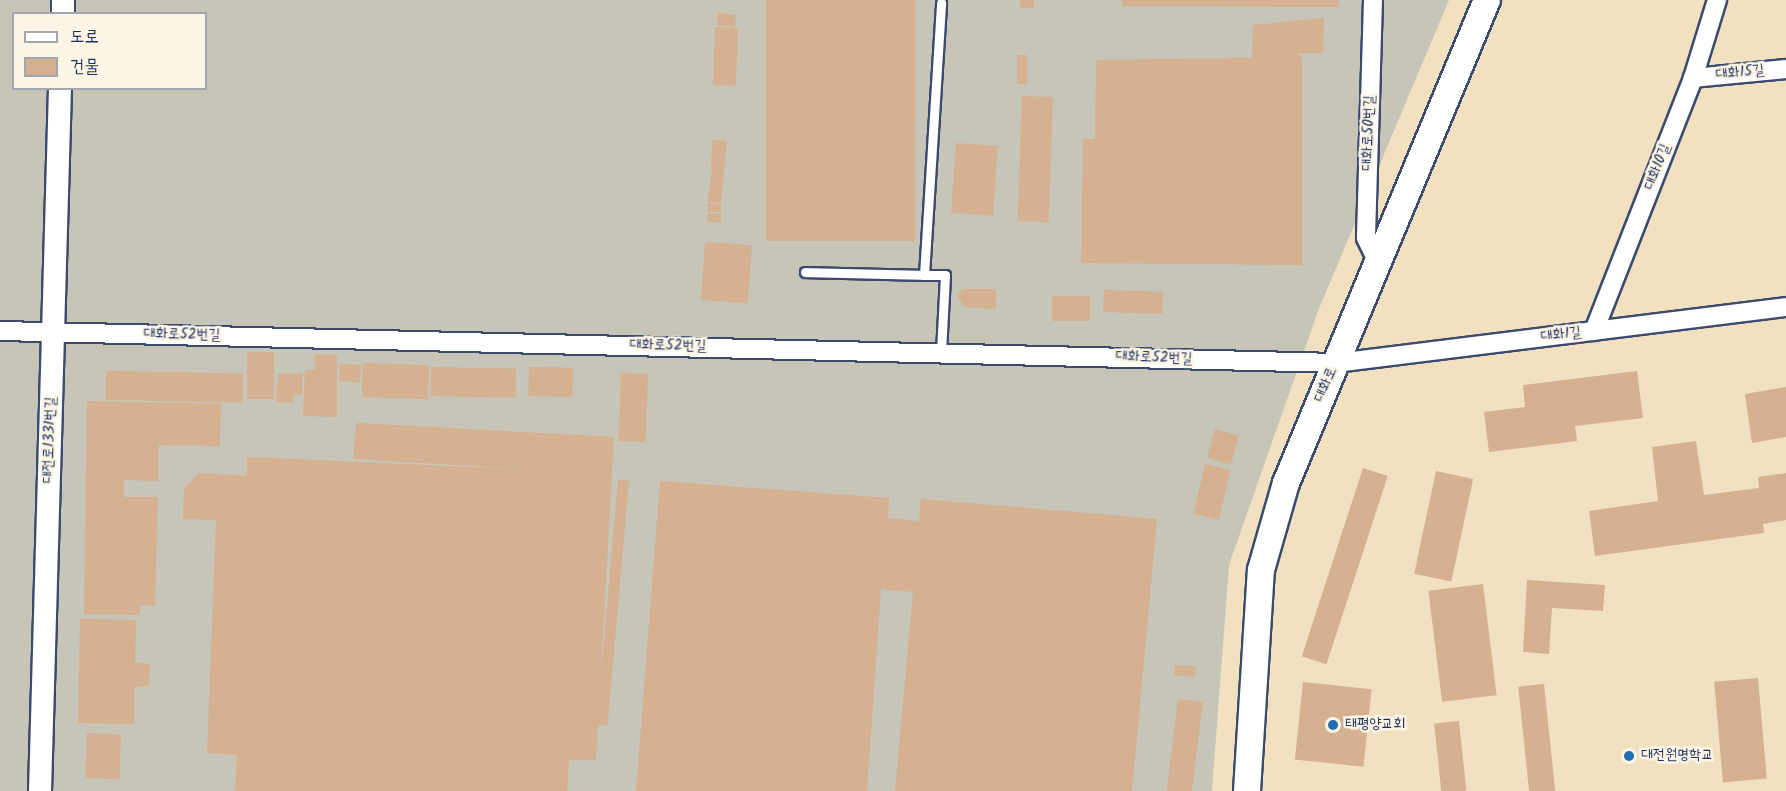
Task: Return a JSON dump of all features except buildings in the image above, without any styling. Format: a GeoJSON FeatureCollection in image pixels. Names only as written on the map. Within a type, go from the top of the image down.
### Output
{"type":"FeatureCollection","features":[{"type":"Feature","properties":{"kind":"main road","name":"대화로"},"geometry":{"type":"LineString","coordinates":[[1247,791],[1261,570],[1286,483],[1487,0]]}},
{"type":"Feature","properties":{"kind":"street","name":"대화로50번길"},"geometry":{"type":"LineString","coordinates":[[1373,0],[1366,238],[1378,263]]}},
{"type":"Feature","properties":{"kind":"street","name":"대화10길"},"geometry":{"type":"LineString","coordinates":[[1594,331],[1693,78],[1717,0]]}},
{"type":"Feature","properties":{"kind":"street","name":"대화15길"},"geometry":{"type":"LineString","coordinates":[[1693,78],[1786,69]]}},
{"type":"Feature","properties":{"kind":"street","name":"대전로1331번길"},"geometry":{"type":"LineString","coordinates":[[40,791],[60,90]]}},
{"type":"Feature","properties":{"kind":"street","name":"대화1길"},"geometry":{"type":"LineString","coordinates":[[1336,363],[1786,307]]}},
{"type":"Feature","properties":{"kind":"street","name":"대화로52번길"},"geometry":{"type":"LineString","coordinates":[[0,331],[1336,363]]}},
{"type":"Feature","properties":{"kind":"lane"},"geometry":{"type":"LineString","coordinates":[[924,275],[941,3]]}},
{"type":"Feature","properties":{"kind":"lane"},"geometry":{"type":"LineString","coordinates":[[805,272],[945,275],[940,352]]}},
{"type":"Feature","properties":{"kind":"shaded area"},"geometry":{"type":"Polygon","coordinates":[[[0,0],[1449,0],[1318,311],[1229,565],[1212,791],[0,791],[0,0]]]}},
{"type":"Feature","properties":{"kind":"place","name":"태평양교회"},"geometry":{"type":"Point","coordinates":[1333,725]}},
{"type":"Feature","properties":{"kind":"place","name":"대전원명학교"},"geometry":{"type":"Point","coordinates":[1629,756]}}]}
